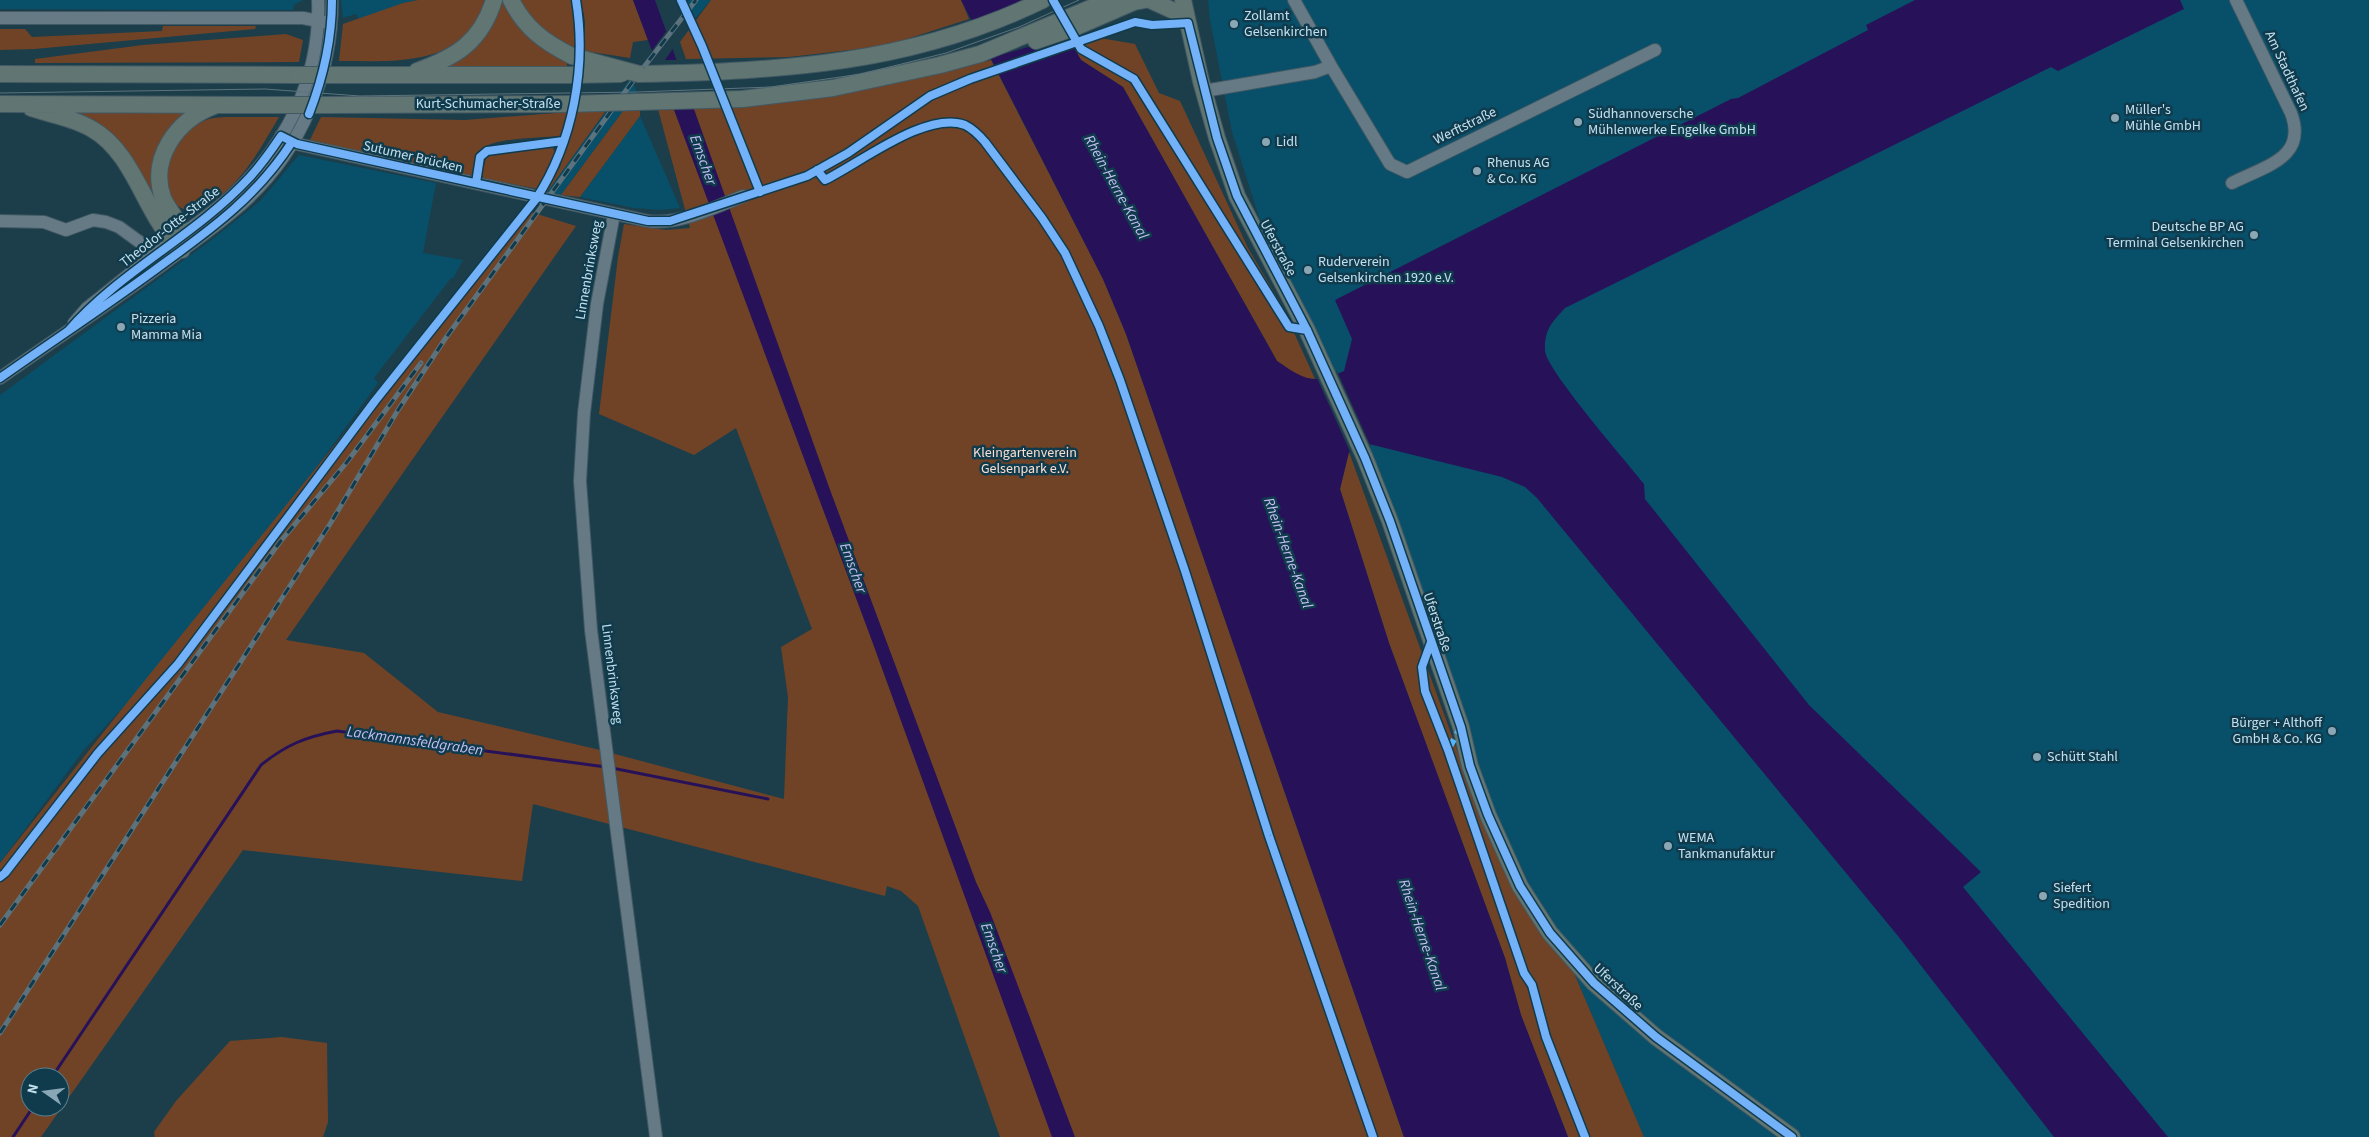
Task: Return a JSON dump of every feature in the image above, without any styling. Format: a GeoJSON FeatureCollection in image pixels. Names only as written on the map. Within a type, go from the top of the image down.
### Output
{"type":"FeatureCollection","features":[{"type":"Feature","properties":{"kind":"main road"},"geometry":{"type":"LineString","coordinates":[[408,74],[450,58],[476,38],[488,18],[494,0]]}},
{"type":"Feature","properties":{"kind":"main road"},"geometry":{"type":"LineString","coordinates":[[511,0],[524,22],[534,33],[550,44],[572,56],[639,74]]}},
{"type":"Feature","properties":{"kind":"main road"},"geometry":{"type":"LineString","coordinates":[[0,74],[571,75],[774,70],[890,53],[1013,15],[1043,0]]}},
{"type":"Feature","properties":{"kind":"main road","name":"Kurt-Schumacher-Straße"},"geometry":{"type":"LineString","coordinates":[[0,104],[566,104],[742,99],[869,82],[980,54],[1072,23],[1110,0]]}},
{"type":"Feature","properties":{"kind":"main road"},"geometry":{"type":"LineString","coordinates":[[1072,23],[1145,0]]}},
{"type":"Feature","properties":{"kind":"main road"},"geometry":{"type":"LineString","coordinates":[[1150,0],[1174,11],[1188,23]]}},
{"type":"Feature","properties":{"kind":"main road","name":"Uferstraße"},"geometry":{"type":"LineString","coordinates":[[1183,0],[1204,91],[1237,196],[1325,369],[1365,458],[1390,521],[1461,727],[1470,766],[1510,867],[1531,904],[1576,964],[1621,1008],[1664,1043],[1792,1137]]}},
{"type":"Feature","properties":{"kind":"main road"},"geometry":{"type":"LineString","coordinates":[[20,104],[53,116],[79,122],[102,135],[119,154],[179,242]]}},
{"type":"Feature","properties":{"kind":"main road"},"geometry":{"type":"LineString","coordinates":[[179,242],[164,200],[160,181],[161,161],[165,149],[180,128],[195,116],[219,104]]}},
{"type":"Feature","properties":{"kind":"street"},"geometry":{"type":"LineString","coordinates":[[287,139],[310,70],[318,21],[318,0]]}},
{"type":"Feature","properties":{"kind":"street"},"geometry":{"type":"LineString","coordinates":[[287,139],[309,114],[317,94],[332,23],[332,0]]}},
{"type":"Feature","properties":{"kind":"street","name":"Werftstraße"},"geometry":{"type":"LineString","coordinates":[[1294,0],[1390,164],[1406,172],[1655,50]]}},
{"type":"Feature","properties":{"kind":"street","name":"Am Stadthafen"},"geometry":{"type":"LineString","coordinates":[[2232,183],[2283,157],[2291,149],[2296,136],[2296,126],[2291,113],[2236,0]]}},
{"type":"Feature","properties":{"kind":"street"},"geometry":{"type":"LineString","coordinates":[[0,18],[303,18],[332,23]]}},
{"type":"Feature","properties":{"kind":"street"},"geometry":{"type":"LineString","coordinates":[[1204,91],[1316,72],[1331,66]]}},
{"type":"Feature","properties":{"kind":"street","name":"Sutumer Brücken"},"geometry":{"type":"LineString","coordinates":[[287,139],[425,173],[656,222],[683,219],[744,196]]}},
{"type":"Feature","properties":{"kind":"street","name":"Theodor-Otte-Straße"},"geometry":{"type":"LineString","coordinates":[[0,378],[68,331],[89,319],[179,242],[246,199],[279,162],[287,139]]}},
{"type":"Feature","properties":{"kind":"street","name":"Linnenbrinksweg"},"geometry":{"type":"LineString","coordinates":[[614,214],[597,304],[584,413],[580,481],[591,630],[609,758],[656,1137]]}},
{"type":"Feature","properties":{"kind":"street"},"geometry":{"type":"LineString","coordinates":[[0,221],[44,222],[66,230],[93,220],[119,227],[141,243]]}},
{"type":"Feature","properties":{"kind":"shaded area"},"geometry":{"type":"Polygon","coordinates":[[[0,0],[303,0],[294,5],[293,10],[197,10],[0,9],[0,0]]]}},
{"type":"Feature","properties":{"kind":"shaded area"},"geometry":{"type":"Polygon","coordinates":[[[341,0],[418,0],[403,3],[360,20],[356,14],[343,18],[341,0]]]}},
{"type":"Feature","properties":{"kind":"shaded area"},"geometry":{"type":"Polygon","coordinates":[[[689,0],[711,0],[693,21],[686,5],[689,0]]]}},
{"type":"Feature","properties":{"kind":"shaded area"},"geometry":{"type":"Polygon","coordinates":[[[1208,0],[2369,0],[2369,1137],[1644,1137],[1574,973],[1536,899],[1493,806],[1388,502],[1306,310],[1259,217],[1232,132],[1210,20],[1208,0]]]}},
{"type":"Feature","properties":{"kind":"shaded area"},"geometry":{"type":"Polygon","coordinates":[[[631,78],[638,95],[623,111],[561,195],[547,192],[631,78]]]}},
{"type":"Feature","properties":{"kind":"shaded area"},"geometry":{"type":"Polygon","coordinates":[[[640,116],[680,208],[660,210],[634,208],[580,197],[640,116]]]}},
{"type":"Feature","properties":{"kind":"shaded area"},"geometry":{"type":"Polygon","coordinates":[[[299,155],[436,183],[423,253],[463,260],[453,279],[451,278],[374,378],[378,383],[214,608],[83,751],[0,863],[0,395],[214,238],[260,201],[299,155]]]}},
{"type":"Feature","properties":{"kind":"green space"},"geometry":{"type":"Polygon","coordinates":[[[418,0],[485,0],[476,22],[462,38],[445,49],[426,56],[405,60],[339,61],[343,24],[403,3],[418,0]]]}},
{"type":"Feature","properties":{"kind":"green space"},"geometry":{"type":"Polygon","coordinates":[[[501,0],[521,30],[536,44],[567,61],[567,67],[447,67],[501,0]]]}},
{"type":"Feature","properties":{"kind":"green space"},"geometry":{"type":"Polygon","coordinates":[[[519,0],[572,0],[577,24],[577,48],[559,40],[536,23],[519,0]]]}},
{"type":"Feature","properties":{"kind":"green space"},"geometry":{"type":"Polygon","coordinates":[[[581,0],[633,0],[648,40],[633,42],[630,58],[585,51],[585,21],[581,0]]]}},
{"type":"Feature","properties":{"kind":"green space"},"geometry":{"type":"Polygon","coordinates":[[[711,0],[961,0],[969,19],[885,46],[789,57],[686,59],[680,42],[711,0]]]}},
{"type":"Feature","properties":{"kind":"green space"},"geometry":{"type":"Polygon","coordinates":[[[163,26],[256,26],[255,29],[34,49],[0,50],[0,29],[25,29],[32,37],[162,31],[163,26]]]}},
{"type":"Feature","properties":{"kind":"green space"},"geometry":{"type":"Polygon","coordinates":[[[286,34],[303,40],[299,62],[35,63],[35,59],[143,45],[286,34]]]}},
{"type":"Feature","properties":{"kind":"green space"},"geometry":{"type":"Polygon","coordinates":[[[1100,38],[1135,44],[1159,93],[1180,101],[1248,248],[1281,304],[1315,379],[1301,378],[1277,361],[1123,87],[1081,60],[1073,47],[1100,38]]]}},
{"type":"Feature","properties":{"kind":"green space","name":"Kleingartenverein Gelsenpark e.V."},"geometry":{"type":"Polygon","coordinates":[[[991,60],[1103,279],[1126,334],[1404,1137],[1000,1137],[918,906],[901,891],[887,886],[885,896],[533,804],[522,881],[243,850],[70,1096],[70,1067],[20,1067],[20,1117],[55,1117],[41,1137],[0,1137],[0,863],[524,210],[576,226],[286,640],[364,653],[438,712],[600,750],[784,799],[788,697],[781,647],[812,629],[736,428],[694,455],[599,414],[618,257],[624,224],[666,230],[690,228],[658,109],[863,90],[991,60]]]}},
{"type":"Feature","properties":{"kind":"green space"},"geometry":{"type":"Polygon","coordinates":[[[191,110],[164,137],[165,221],[120,142],[105,129],[66,111],[191,110]]]}},
{"type":"Feature","properties":{"kind":"green space"},"geometry":{"type":"Polygon","coordinates":[[[640,110],[640,116],[580,197],[561,195],[623,111],[640,110]]]}},
{"type":"Feature","properties":{"kind":"green space"},"geometry":{"type":"Polygon","coordinates":[[[569,112],[563,132],[559,136],[505,141],[486,146],[477,157],[473,177],[310,140],[321,117],[465,120],[569,112]]]}},
{"type":"Feature","properties":{"kind":"green space"},"geometry":{"type":"Polygon","coordinates":[[[577,112],[605,112],[547,192],[546,190],[560,167],[577,112]]]}},
{"type":"Feature","properties":{"kind":"green space"},"geometry":{"type":"Polygon","coordinates":[[[279,117],[246,169],[213,202],[199,209],[190,210],[182,208],[175,203],[167,188],[165,170],[173,149],[193,127],[212,118],[279,117]]]}},
{"type":"Feature","properties":{"kind":"green space"},"geometry":{"type":"Polygon","coordinates":[[[552,147],[555,152],[539,189],[484,179],[482,175],[486,158],[489,156],[552,147]]]}},
{"type":"Feature","properties":{"kind":"green space"},"geometry":{"type":"Polygon","coordinates":[[[1349,452],[1486,830],[1525,909],[1574,973],[1644,1137],[1568,1137],[1521,1015],[1505,958],[1389,643],[1340,489],[1349,452]]]}},
{"type":"Feature","properties":{"kind":"green space"},"geometry":{"type":"Polygon","coordinates":[[[282,1037],[327,1043],[328,1122],[323,1137],[155,1137],[154,1132],[176,1101],[230,1041],[282,1037]]]}},
{"type":"Feature","properties":{"kind":"water","name":"Emscher"},"geometry":{"type":"Polygon","coordinates":[[[633,0],[655,0],[829,487],[976,882],[990,912],[1075,1137],[1052,1137],[872,641],[633,0]]]}},
{"type":"Feature","properties":{"kind":"water","name":"Rhein-Herne-Kanal"},"geometry":{"type":"Polygon","coordinates":[[[961,0],[1047,0],[1081,60],[1123,87],[1277,361],[1295,373],[1316,379],[1344,371],[1352,339],[1335,300],[1731,99],[1738,98],[1868,30],[1866,25],[1915,0],[2180,0],[2184,9],[2058,71],[2051,67],[1565,308],[1547,332],[1545,344],[1545,351],[1549,362],[1559,377],[1644,484],[1645,499],[1809,705],[1981,872],[1963,887],[2168,1137],[2054,1137],[1898,936],[1537,498],[1525,487],[1502,477],[1369,444],[1349,452],[1340,489],[1389,643],[1505,958],[1521,1015],[1568,1137],[1404,1137],[1126,334],[1103,279],[961,0]]]}},
{"type":"Feature","properties":{"kind":"pier"},"geometry":{"type":"Polygon","coordinates":[[[1050,0],[1070,35],[987,59],[968,22],[1010,6],[1050,0]]]}},
{"type":"Feature","properties":{"kind":"pier"},"geometry":{"type":"Polygon","coordinates":[[[668,29],[674,47],[665,60],[679,60],[697,109],[671,109],[650,53],[668,29]]]}},
{"type":"Feature","properties":{"kind":"pier"},"geometry":{"type":"Polygon","coordinates":[[[1072,39],[1076,47],[995,74],[991,67],[1072,39]]]}},
{"type":"Feature","properties":{"kind":"pier"},"geometry":{"type":"Polygon","coordinates":[[[1337,371],[1371,447],[1351,454],[1316,376],[1324,377],[1337,371]]]}},
{"type":"Feature","properties":{"kind":"waterway","name":"Lackmannsfeldgraben"},"geometry":{"type":"LineString","coordinates":[[59,1067],[261,765],[288,747],[305,739],[337,731],[606,767]]}},
{"type":"Feature","properties":{"kind":"waterway","name":"Lackmannsfeldgraben"},"geometry":{"type":"LineString","coordinates":[[612,768],[768,799]]}},
{"type":"Feature","properties":{"kind":"waterway","name":"Lackmannsfeldgraben"},"geometry":{"type":"LineString","coordinates":[[13,1137],[26,1117]]}},
{"type":"Feature","properties":{"kind":"tram line"},"geometry":{"type":"LineString","coordinates":[[0,93],[265,89],[360,96],[637,92],[771,87],[861,74],[946,53],[1019,27],[1079,0]]}},
{"type":"Feature","properties":{"kind":"railway"},"geometry":{"type":"LineString","coordinates":[[0,1033],[330,524],[398,410],[445,339],[633,81],[696,0]]}},
{"type":"Feature","properties":{"kind":"railway"},"geometry":{"type":"LineString","coordinates":[[0,925],[280,542],[347,462],[421,363]]}},
{"type":"Feature","properties":{"kind":"marked path"},"geometry":{"type":"LineString","coordinates":[[1448,750],[1461,727]]}},
{"type":"Feature","properties":{"kind":"cycle path"},"geometry":{"type":"LineString","coordinates":[[309,114],[326,58],[332,15],[332,0]]}},
{"type":"Feature","properties":{"kind":"cycle path"},"geometry":{"type":"LineString","coordinates":[[0,877],[98,753],[178,664],[375,401],[536,199],[549,177],[559,153],[568,129],[574,103],[580,51],[576,0]]}},
{"type":"Feature","properties":{"kind":"cycle path"},"geometry":{"type":"LineString","coordinates":[[681,0],[702,46],[760,192]]}},
{"type":"Feature","properties":{"kind":"cycle path"},"geometry":{"type":"LineString","coordinates":[[1053,0],[1081,49],[1134,79],[1289,327],[1307,330]]}},
{"type":"Feature","properties":{"kind":"cycle path"},"geometry":{"type":"LineString","coordinates":[[68,331],[111,290],[228,199],[266,158],[281,136],[297,144],[648,221],[670,221],[807,176],[848,153],[930,96],[970,79],[1135,22],[1152,25],[1188,23],[1217,138],[1237,196],[1307,330],[1365,458],[1390,521],[1461,727],[1470,766],[1488,815],[1520,886],[1550,933],[1594,983],[1656,1037],[1792,1137]]}},
{"type":"Feature","properties":{"kind":"cycle path"},"geometry":{"type":"LineString","coordinates":[[817,170],[825,180],[913,131],[950,122],[965,125],[976,132],[985,142],[1042,218],[1065,253],[1099,326],[1120,380],[1185,571],[1269,836],[1373,1137]]}},
{"type":"Feature","properties":{"kind":"cycle path"},"geometry":{"type":"LineString","coordinates":[[476,183],[480,157],[487,151],[563,141]]}},
{"type":"Feature","properties":{"kind":"cycle path"},"geometry":{"type":"LineString","coordinates":[[0,378],[182,251],[217,224],[265,178],[292,142]]}},
{"type":"Feature","properties":{"kind":"cycle path"},"geometry":{"type":"LineString","coordinates":[[1431,642],[1422,667],[1425,691],[1448,750],[1524,973],[1532,985],[1546,1037],[1585,1137]]}},
{"type":"Feature","properties":{"kind":"place","name":"Zollamt Gelsenkirchen"},"geometry":{"type":"Point","coordinates":[1234,24]}},
{"type":"Feature","properties":{"kind":"place","name":"Müller's Mühle GmbH"},"geometry":{"type":"Point","coordinates":[2115,118]}},
{"type":"Feature","properties":{"kind":"place","name":"Südhannoversche Mühlenwerke Engelke GmbH"},"geometry":{"type":"Point","coordinates":[1578,122]}},
{"type":"Feature","properties":{"kind":"place","name":"Lidl"},"geometry":{"type":"Point","coordinates":[1266,142]}},
{"type":"Feature","properties":{"kind":"place","name":"Rhenus AG & Co. KG"},"geometry":{"type":"Point","coordinates":[1477,171]}},
{"type":"Feature","properties":{"kind":"place","name":"Deutsche BP AG Terminal Gelsenkirchen"},"geometry":{"type":"Point","coordinates":[2254,235]}},
{"type":"Feature","properties":{"kind":"place","name":"Ruderverein Gelsenkirchen 1920 e.V."},"geometry":{"type":"Point","coordinates":[1308,270]}},
{"type":"Feature","properties":{"kind":"place","name":"Pizzeria Mamma Mia"},"geometry":{"type":"Point","coordinates":[121,327]}},
{"type":"Feature","properties":{"kind":"place","name":"Bürger + Althoff GmbH & Co. KG"},"geometry":{"type":"Point","coordinates":[2332,731]}},
{"type":"Feature","properties":{"kind":"place","name":"Schütt Stahl"},"geometry":{"type":"Point","coordinates":[2037,757]}},
{"type":"Feature","properties":{"kind":"place","name":"WEMA Tankmanufaktur"},"geometry":{"type":"Point","coordinates":[1668,846]}},
{"type":"Feature","properties":{"kind":"place","name":"Siefert Spedition"},"geometry":{"type":"Point","coordinates":[2043,896]}}]}
